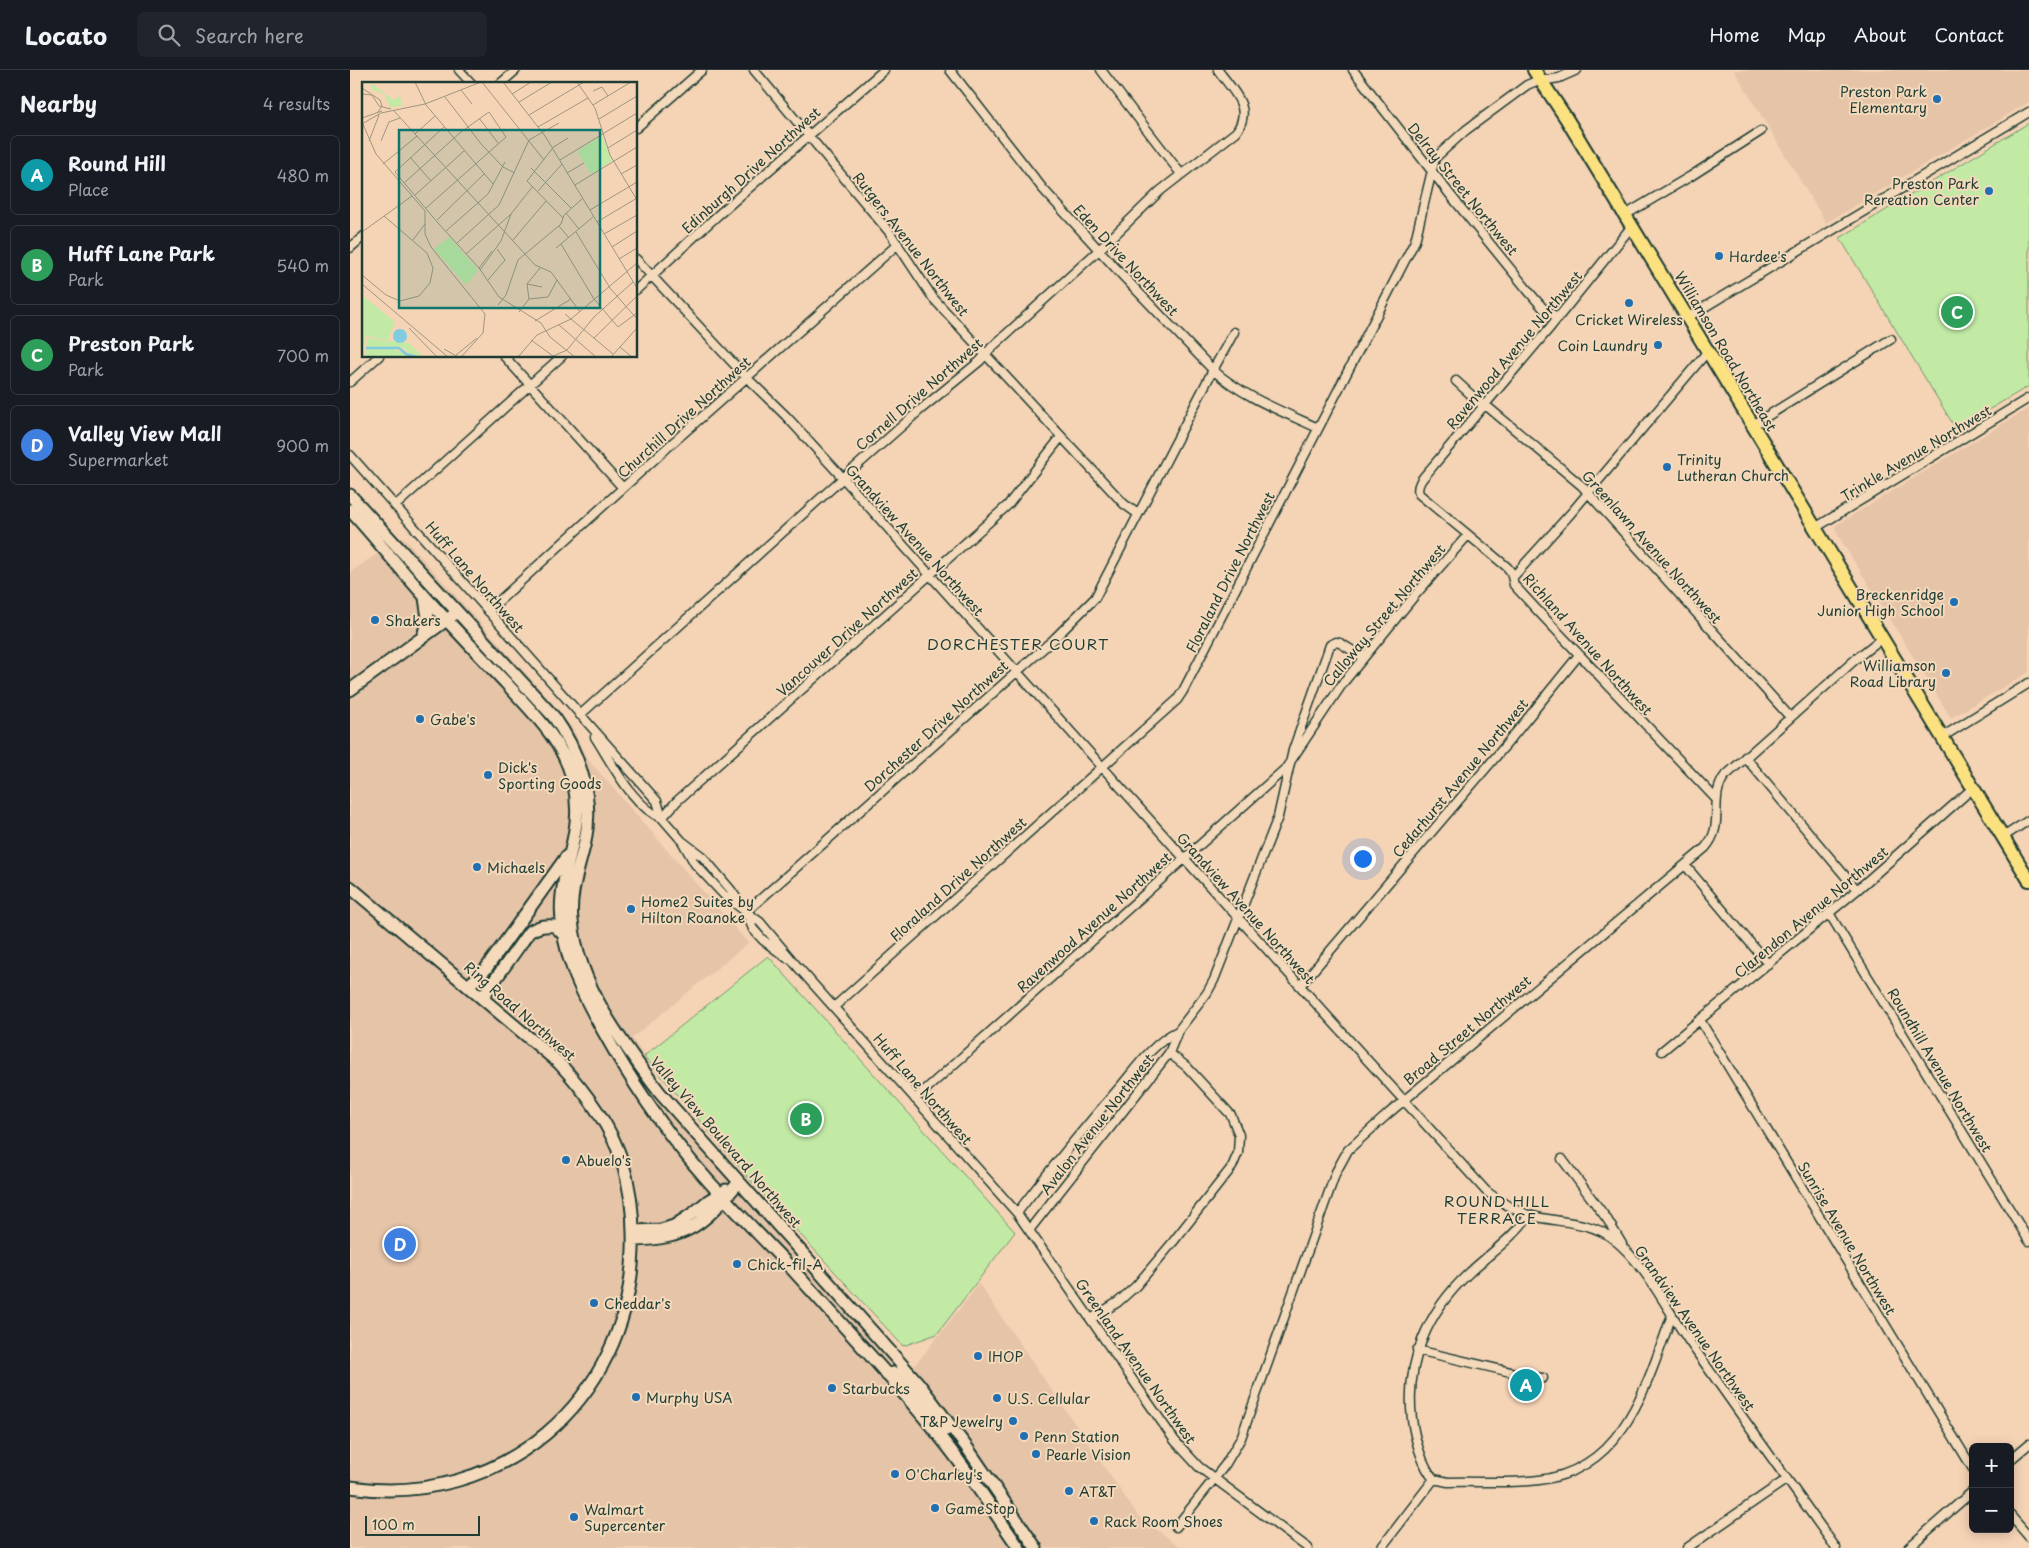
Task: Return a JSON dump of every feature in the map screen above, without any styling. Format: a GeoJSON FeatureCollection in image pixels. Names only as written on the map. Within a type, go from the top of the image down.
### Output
{"type":"FeatureCollection","features":[{"type":"Feature","properties":{"kind":"main road","name":"Williamson Road Northeast"},"geometry":{"type":"LineString","coordinates":[[1538,75],[1708,350],[2029,880]]}},
{"type":"Feature","properties":{"kind":"main road","name":"Valley View Boulevard Northwest"},"geometry":{"type":"LineString","coordinates":[[350,495],[554,717],[571,743],[582,774],[587,807],[585,841],[572,900],[571,917],[576,947],[592,988],[622,1041],[654,1084],[919,1384],[968,1449],[1033,1544]]}},
{"type":"Feature","properties":{"kind":"main road","name":"Valley View Boulevard Northwest"},"geometry":{"type":"LineString","coordinates":[[350,510],[425,596],[541,722],[561,750],[569,767],[576,798],[576,831],[562,897],[562,934],[569,959],[580,986],[603,1030],[636,1084],[674,1140],[722,1196],[790,1267],[931,1426],[962,1466],[1018,1548]]}},
{"type":"Feature","properties":{"kind":"main road"},"geometry":{"type":"LineString","coordinates":[[423,637],[428,618],[425,596]]}},
{"type":"Feature","properties":{"kind":"main road"},"geometry":{"type":"LineString","coordinates":[[350,690],[458,612]]}},
{"type":"Feature","properties":{"kind":"main road"},"geometry":{"type":"LineString","coordinates":[[468,986],[485,970],[572,849]]}},
{"type":"Feature","properties":{"kind":"main road","name":"Ring Road Northwest"},"geometry":{"type":"LineString","coordinates":[[350,886],[559,1063],[586,1095],[615,1145],[625,1174],[631,1205],[633,1236],[632,1264],[623,1312],[604,1360],[583,1395],[540,1440],[511,1459],[478,1474],[442,1485],[405,1490],[350,1487]]}},
{"type":"Feature","properties":{"kind":"main road"},"geometry":{"type":"LineString","coordinates":[[482,998],[529,932],[545,925],[555,926],[562,934]]}},
{"type":"Feature","properties":{"kind":"main road"},"geometry":{"type":"LineString","coordinates":[[603,1030],[646,1084],[651,1086],[654,1084]]}},
{"type":"Feature","properties":{"kind":"main road"},"geometry":{"type":"LineString","coordinates":[[632,1264],[644,1247],[661,1238],[675,1235],[702,1222],[722,1196],[739,1182]]}},
{"type":"Feature","properties":{"kind":"main road"},"geometry":{"type":"LineString","coordinates":[[633,1236],[669,1227],[684,1221],[708,1201],[722,1196]]}},
{"type":"Feature","properties":{"kind":"main road"},"geometry":{"type":"LineString","coordinates":[[631,1205],[637,1215],[648,1226],[669,1227]]}},
{"type":"Feature","properties":{"kind":"main road"},"geometry":{"type":"LineString","coordinates":[[633,1236],[661,1238]]}},
{"type":"Feature","properties":{"kind":"main road"},"geometry":{"type":"LineString","coordinates":[[886,1375],[894,1372],[898,1374],[951,1435],[968,1449]]}},
{"type":"Feature","properties":{"kind":"main road"},"geometry":{"type":"LineString","coordinates":[[962,1466],[970,1469],[977,1475],[1022,1540],[1033,1544]]}},
{"type":"Feature","properties":{"kind":"street"},"geometry":{"type":"LineString","coordinates":[[459,70],[470,82]]}},
{"type":"Feature","properties":{"kind":"street"},"geometry":{"type":"LineString","coordinates":[[502,82],[516,70]]}},
{"type":"Feature","properties":{"kind":"street"},"geometry":{"type":"LineString","coordinates":[[638,126],[702,70]]}},
{"type":"Feature","properties":{"kind":"street","name":"Rutgers Avenue Northwest"},"geometry":{"type":"LineString","coordinates":[[754,70],[861,197],[898,244],[934,298],[985,356],[1124,504],[1138,514]]}},
{"type":"Feature","properties":{"kind":"street","name":"Edinburgh Drive Northwest"},"geometry":{"type":"LineString","coordinates":[[638,288],[884,70]]}},
{"type":"Feature","properties":{"kind":"street","name":"Eden Drive Northwest"},"geometry":{"type":"LineString","coordinates":[[950,70],[1043,189],[1212,370],[1227,382],[1275,408],[1318,428]]}},
{"type":"Feature","properties":{"kind":"street"},"geometry":{"type":"LineString","coordinates":[[1101,70],[1181,174]]}},
{"type":"Feature","properties":{"kind":"street","name":"Cornell Drive Northwest"},"geometry":{"type":"LineString","coordinates":[[580,715],[843,478],[985,356],[991,348],[1138,212],[1181,174],[1236,132],[1244,118],[1242,105],[1218,70]]}},
{"type":"Feature","properties":{"kind":"street","name":"Delray Street Northwest"},"geometry":{"type":"LineString","coordinates":[[1354,70],[1543,308],[1558,318]]}},
{"type":"Feature","properties":{"kind":"street","name":"Floraland Drive Northwest"},"geometry":{"type":"LineString","coordinates":[[834,1007],[1177,700],[1415,241],[1432,170],[1439,153],[1538,75],[1559,78],[1577,70]]}},
{"type":"Feature","properties":{"kind":"street"},"geometry":{"type":"LineString","coordinates":[[1688,318],[2029,112]]}},
{"type":"Feature","properties":{"kind":"street"},"geometry":{"type":"LineString","coordinates":[[1625,215],[1692,176],[1761,131]]}},
{"type":"Feature","properties":{"kind":"street","name":"Ravenwood Avenue Northwest"},"geometry":{"type":"LineString","coordinates":[[1417,490],[1419,484],[1433,466],[1558,318],[1632,226]]}},
{"type":"Feature","properties":{"kind":"street"},"geometry":{"type":"LineString","coordinates":[[350,248],[362,238]]}},
{"type":"Feature","properties":{"kind":"street","name":"Churchill Drive Northwest"},"geometry":{"type":"LineString","coordinates":[[488,611],[623,488],[898,244]]}},
{"type":"Feature","properties":{"kind":"street","name":"Grandview Avenue Northwest"},"geometry":{"type":"LineString","coordinates":[[638,261],[843,478],[1486,1191],[1510,1207],[1529,1215],[1590,1227],[1610,1237],[1624,1248],[1636,1262],[1836,1548]]}},
{"type":"Feature","properties":{"kind":"street","name":"Dorchester Drive Northwest"},"geometry":{"type":"LineString","coordinates":[[746,912],[1093,602],[1212,370],[1234,332]]}},
{"type":"Feature","properties":{"kind":"street"},"geometry":{"type":"LineString","coordinates":[[1753,425],[1766,415],[1891,339]]}},
{"type":"Feature","properties":{"kind":"street"},"geometry":{"type":"LineString","coordinates":[[1513,577],[1588,492],[1708,350]]}},
{"type":"Feature","properties":{"kind":"street"},"geometry":{"type":"LineString","coordinates":[[350,382],[377,358]]}},
{"type":"Feature","properties":{"kind":"street"},"geometry":{"type":"LineString","coordinates":[[506,358],[623,488]]}},
{"type":"Feature","properties":{"kind":"street"},"geometry":{"type":"LineString","coordinates":[[396,506],[560,358]]}},
{"type":"Feature","properties":{"kind":"street","name":"Greenlawn Avenue Northwest"},"geometry":{"type":"LineString","coordinates":[[1456,381],[1588,492],[1790,717]]}},
{"type":"Feature","properties":{"kind":"street","name":"Trinkle Avenue Northwest"},"geometry":{"type":"LineString","coordinates":[[1815,528],[2029,398]]}},
{"type":"Feature","properties":{"kind":"street","name":"Vancouver Drive Northwest"},"geometry":{"type":"LineString","coordinates":[[662,818],[677,801],[1008,505],[1061,436]]}},
{"type":"Feature","properties":{"kind":"street","name":"Huff Lane Northwest"},"geometry":{"type":"LineString","coordinates":[[350,455],[657,801],[662,818]]}},
{"type":"Feature","properties":{"kind":"street","name":"Richland Avenue Northwest"},"geometry":{"type":"LineString","coordinates":[[1417,490],[1419,494],[1507,568],[1513,577],[1514,585],[1716,800]]}},
{"type":"Feature","properties":{"kind":"street","name":"Calloway Street Northwest"},"geometry":{"type":"LineString","coordinates":[[1290,763],[1327,704],[1363,657],[1468,536]]}},
{"type":"Feature","properties":{"kind":"street","name":"Broad Street Northwest"},"geometry":{"type":"LineString","coordinates":[[1176,1527],[1214,1479],[1241,1438],[1338,1166],[1348,1150],[1404,1100],[1705,848],[1714,835],[1717,819],[1716,800],[1720,783],[1790,717],[1882,638]]}},
{"type":"Feature","properties":{"kind":"street","name":"Avalon Avenue Northwest"},"geometry":{"type":"LineString","coordinates":[[1030,1229],[1169,1053],[1178,1031],[1207,993],[1214,980],[1278,816],[1290,763],[1306,710],[1330,645],[1336,642],[1340,643],[1363,657]]}},
{"type":"Feature","properties":{"kind":"street","name":"Cedarhurst Avenue Northwest"},"geometry":{"type":"LineString","coordinates":[[1300,986],[1579,655]]}},
{"type":"Feature","properties":{"kind":"street"},"geometry":{"type":"LineString","coordinates":[[1942,737],[2029,683]]}},
{"type":"Feature","properties":{"kind":"street","name":"Huff Lane Northwest"},"geometry":{"type":"LineString","coordinates":[[580,715],[630,790],[650,812],[662,818],[682,841],[702,857],[731,890],[746,912],[760,922],[1030,1229]]}},
{"type":"Feature","properties":{"kind":"street"},"geometry":{"type":"LineString","coordinates":[[1746,757],[1856,890]]}},
{"type":"Feature","properties":{"kind":"street","name":"Ravenwood Avenue Northwest"},"geometry":{"type":"LineString","coordinates":[[915,1099],[1290,763]]}},
{"type":"Feature","properties":{"kind":"street","name":"Clarendon Avenue Northwest"},"geometry":{"type":"LineString","coordinates":[[1662,1051],[1856,890],[1973,788]]}},
{"type":"Feature","properties":{"kind":"street"},"geometry":{"type":"LineString","coordinates":[[2003,837],[2029,820]]}},
{"type":"Feature","properties":{"kind":"street"},"geometry":{"type":"LineString","coordinates":[[1685,865],[1768,964]]}},
{"type":"Feature","properties":{"kind":"street","name":"Roundhill Avenue Northwest"},"geometry":{"type":"LineString","coordinates":[[1829,912],[2029,1241]]}},
{"type":"Feature","properties":{"kind":"street","name":"Sunrise Avenue Northwest"},"geometry":{"type":"LineString","coordinates":[[1700,1020],[1969,1462]]}},
{"type":"Feature","properties":{"kind":"street","name":"Avalon Avenue Northwest"},"geometry":{"type":"LineString","coordinates":[[1017,1213],[1100,1109],[1158,1046],[1178,1031]]}},
{"type":"Feature","properties":{"kind":"street"},"geometry":{"type":"LineString","coordinates":[[1091,1319],[1118,1302],[1136,1286],[1232,1167],[1238,1153],[1238,1135],[1231,1115],[1187,1067],[1169,1053]]}},
{"type":"Feature","properties":{"kind":"street"},"geometry":{"type":"LineString","coordinates":[[1562,1159],[1608,1219],[1624,1248]]}},
{"type":"Feature","properties":{"kind":"street"},"geometry":{"type":"LineString","coordinates":[[1529,1215],[1514,1234],[1469,1272],[1441,1303],[1425,1331],[1418,1350],[1410,1392],[1412,1426],[1424,1461],[1434,1479],[1448,1482],[1540,1480],[1566,1474],[1593,1460],[1611,1444],[1630,1420],[1672,1315]]}},
{"type":"Feature","properties":{"kind":"street","name":"Greenland Avenue Northwest"},"geometry":{"type":"LineString","coordinates":[[1030,1229],[1175,1441],[1199,1467],[1308,1548]]}},
{"type":"Feature","properties":{"kind":"street"},"geometry":{"type":"LineString","coordinates":[[1418,1350],[1543,1378]]}},
{"type":"Feature","properties":{"kind":"street"},"geometry":{"type":"LineString","coordinates":[[2014,1457],[2029,1444]]}},
{"type":"Feature","properties":{"kind":"street"},"geometry":{"type":"LineString","coordinates":[[1381,1548],[1434,1479]]}},
{"type":"Feature","properties":{"kind":"street"},"geometry":{"type":"LineString","coordinates":[[1688,1548],[1787,1479]]}},
{"type":"Feature","properties":{"kind":"street"},"geometry":{"type":"LineString","coordinates":[[1908,1548],[1969,1495]]}},
{"type":"Feature","properties":{"kind":"street"},"geometry":{"type":"LineString","coordinates":[[2014,1520],[2029,1537]]}},
{"type":"Feature","properties":{"kind":"shaded area"},"geometry":{"type":"Polygon","coordinates":[[[1734,70],[2029,70],[2029,102],[1826,223],[1734,70]]]}},
{"type":"Feature","properties":{"kind":"shaded area","name":"Breckenridge Junior High School"},"geometry":{"type":"Polygon","coordinates":[[[2029,408],[2029,672],[1951,718],[1836,532],[1835,527],[2029,408]]]}},
{"type":"Feature","properties":{"kind":"shaded area"},"geometry":{"type":"Polygon","coordinates":[[[403,537],[556,707],[574,731],[586,757],[748,943],[632,1038],[668,1093],[913,1368],[979,1284],[1138,1516],[1182,1548],[350,1548],[350,572],[403,537]]]}},
{"type":"Feature","properties":{"kind":"green space"},"geometry":{"type":"Polygon","coordinates":[[[2029,123],[2029,386],[1956,429],[1840,238],[2029,123]]]}},
{"type":"Feature","properties":{"kind":"green space"},"geometry":{"type":"Polygon","coordinates":[[[768,956],[1015,1232],[937,1334],[903,1346],[753,1183],[644,1056],[768,956]]]}},
{"type":"Feature","properties":{"kind":"place","name":"Preston Park Elementary"},"geometry":{"type":"Point","coordinates":[1937,99]}},
{"type":"Feature","properties":{"kind":"place","name":"Preston Park Rereation Center"},"geometry":{"type":"Point","coordinates":[1989,191]}},
{"type":"Feature","properties":{"kind":"place","name":"Hardee's"},"geometry":{"type":"Point","coordinates":[1719,256]}},
{"type":"Feature","properties":{"kind":"place","name":"Cricket Wireless"},"geometry":{"type":"Point","coordinates":[1629,303]}},
{"type":"Feature","properties":{"kind":"place","name":"Preston Park"},"geometry":{"type":"Point","coordinates":[1957,312]}},
{"type":"Feature","properties":{"kind":"place","name":"Coin Laundry"},"geometry":{"type":"Point","coordinates":[1658,345]}},
{"type":"Feature","properties":{"kind":"place","name":"Trinity Lutheran Church"},"geometry":{"type":"Point","coordinates":[1667,467]}},
{"type":"Feature","properties":{"kind":"place","name":"Breckenridge Junior High School"},"geometry":{"type":"Point","coordinates":[1954,602]}},
{"type":"Feature","properties":{"kind":"place","name":"Shakers"},"geometry":{"type":"Point","coordinates":[375,620]}},
{"type":"Feature","properties":{"kind":"place","name":"Williamson Road Library"},"geometry":{"type":"Point","coordinates":[1946,673]}},
{"type":"Feature","properties":{"kind":"place","name":"Gabe's"},"geometry":{"type":"Point","coordinates":[420,719]}},
{"type":"Feature","properties":{"kind":"place","name":"Dick's Sporting Goods"},"geometry":{"type":"Point","coordinates":[488,775]}},
{"type":"Feature","properties":{"kind":"place","name":"Michaels"},"geometry":{"type":"Point","coordinates":[477,867]}},
{"type":"Feature","properties":{"kind":"place","name":"Home2 Suites by Hilton Roanoke"},"geometry":{"type":"Point","coordinates":[631,909]}},
{"type":"Feature","properties":{"kind":"place","name":"Huff Lane Park"},"geometry":{"type":"Point","coordinates":[806,1119]}},
{"type":"Feature","properties":{"kind":"place","name":"Abuelo's"},"geometry":{"type":"Point","coordinates":[566,1160]}},
{"type":"Feature","properties":{"kind":"place","name":"Valley View Mall"},"geometry":{"type":"Point","coordinates":[400,1244]}},
{"type":"Feature","properties":{"kind":"place","name":"Chick-fil-A"},"geometry":{"type":"Point","coordinates":[737,1264]}},
{"type":"Feature","properties":{"kind":"place","name":"Cheddar's"},"geometry":{"type":"Point","coordinates":[594,1303]}},
{"type":"Feature","properties":{"kind":"place","name":"IHOP"},"geometry":{"type":"Point","coordinates":[978,1356]}},
{"type":"Feature","properties":{"kind":"place","name":"Round Hill"},"geometry":{"type":"Point","coordinates":[1526,1385]}},
{"type":"Feature","properties":{"kind":"place","name":"Starbucks"},"geometry":{"type":"Point","coordinates":[832,1388]}},
{"type":"Feature","properties":{"kind":"place","name":"Murphy USA"},"geometry":{"type":"Point","coordinates":[636,1397]}},
{"type":"Feature","properties":{"kind":"place","name":"U.S. Cellular"},"geometry":{"type":"Point","coordinates":[997,1398]}},
{"type":"Feature","properties":{"kind":"place","name":"T&P Jewelry"},"geometry":{"type":"Point","coordinates":[1013,1421]}},
{"type":"Feature","properties":{"kind":"place","name":"Penn Station"},"geometry":{"type":"Point","coordinates":[1024,1436]}},
{"type":"Feature","properties":{"kind":"place","name":"Pearle Vision"},"geometry":{"type":"Point","coordinates":[1036,1454]}},
{"type":"Feature","properties":{"kind":"place","name":"O'Charley's"},"geometry":{"type":"Point","coordinates":[895,1474]}},
{"type":"Feature","properties":{"kind":"place","name":"AT&T"},"geometry":{"type":"Point","coordinates":[1069,1491]}},
{"type":"Feature","properties":{"kind":"place","name":"GameStop"},"geometry":{"type":"Point","coordinates":[935,1508]}},
{"type":"Feature","properties":{"kind":"place","name":"Walmart Supercenter"},"geometry":{"type":"Point","coordinates":[574,1517]}},
{"type":"Feature","properties":{"kind":"place","name":"Rack Room Shoes"},"geometry":{"type":"Point","coordinates":[1094,1521]}},
{"type":"Feature","properties":{"kind":"district","name":"DORCHESTER COURT"},"geometry":{"type":"Point","coordinates":[1018,643]}},
{"type":"Feature","properties":{"kind":"district","name":"ROUND HILL TERRACE"},"geometry":{"type":"Point","coordinates":[1497,1208]}}]}
